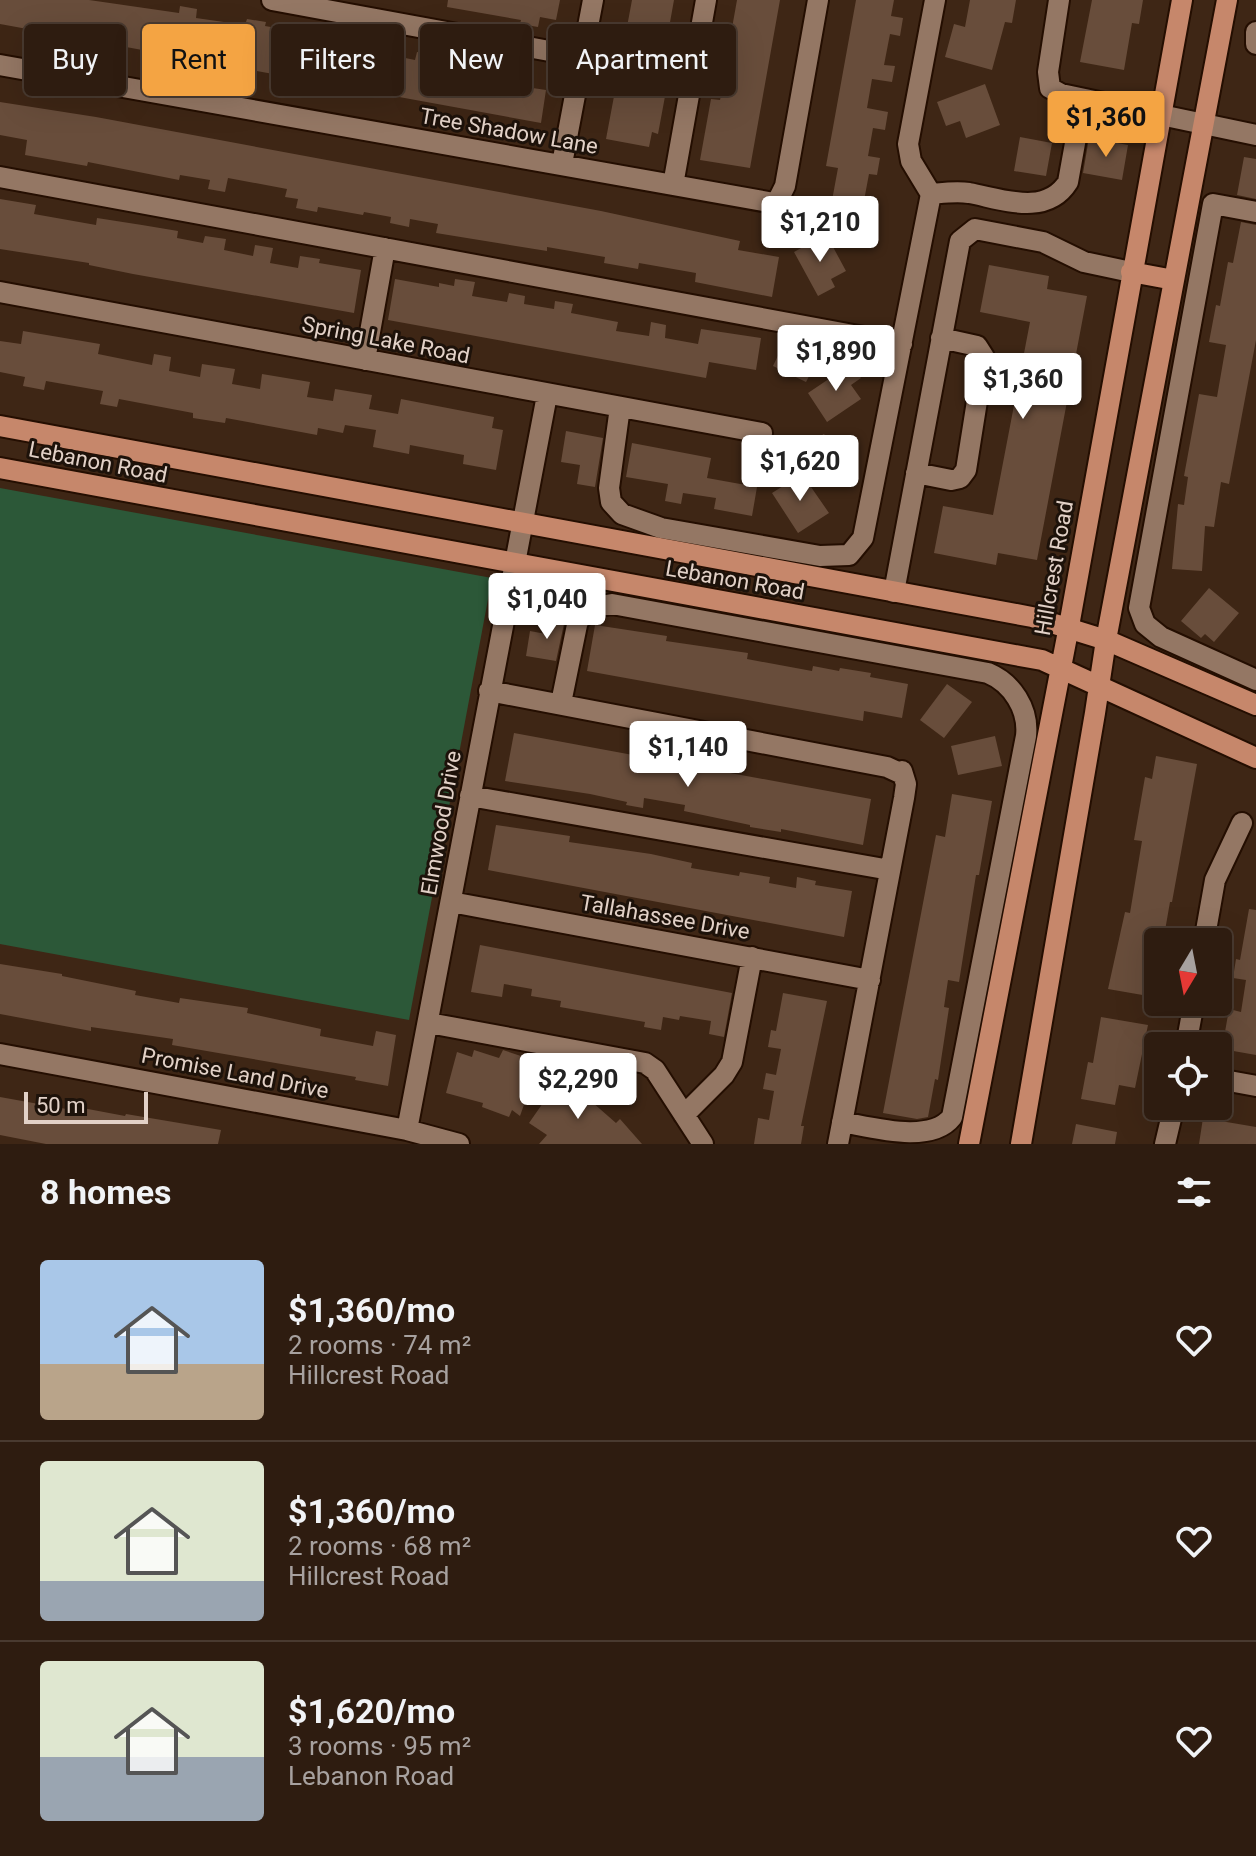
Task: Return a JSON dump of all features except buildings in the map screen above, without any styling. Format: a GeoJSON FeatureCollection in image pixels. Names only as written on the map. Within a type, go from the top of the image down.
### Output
{"type":"FeatureCollection","features":[{"type":"Feature","properties":{"kind":"main road","name":"Hillcrest Road"},"geometry":{"type":"LineString","coordinates":[[969,1144],[1069,626],[1182,0]]}},
{"type":"Feature","properties":{"kind":"main road"},"geometry":{"type":"LineString","coordinates":[[1021,1144],[1106,640],[1227,0]]}},
{"type":"Feature","properties":{"kind":"main road"},"geometry":{"type":"LineString","coordinates":[[1131,272],[1174,280]]}},
{"type":"Feature","properties":{"kind":"main road","name":"Lebanon Road"},"geometry":{"type":"LineString","coordinates":[[0,426],[1032,617],[1106,640],[1256,705]]}},
{"type":"Feature","properties":{"kind":"main road","name":"Lebanon Road"},"geometry":{"type":"LineString","coordinates":[[0,468],[1042,660],[1256,758]]}},
{"type":"Feature","properties":{"kind":"street"},"geometry":{"type":"LineString","coordinates":[[272,0],[548,51]]}},
{"type":"Feature","properties":{"kind":"street"},"geometry":{"type":"LineString","coordinates":[[588,24],[593,0]]}},
{"type":"Feature","properties":{"kind":"street"},"geometry":{"type":"LineString","coordinates":[[673,185],[706,0]]}},
{"type":"Feature","properties":{"kind":"street","name":"Tree Shadow Lane"},"geometry":{"type":"LineString","coordinates":[[0,65],[774,203],[785,186],[818,0]]}},
{"type":"Feature","properties":{"kind":"street"},"geometry":{"type":"LineString","coordinates":[[620,407],[609,488],[611,502],[622,514],[661,528],[820,556],[849,555],[863,538],[931,194],[911,161],[908,144],[935,0]]}},
{"type":"Feature","properties":{"kind":"street"},"geometry":{"type":"LineString","coordinates":[[1059,0],[1048,72],[1050,88],[1161,117],[1256,135]]}},
{"type":"Feature","properties":{"kind":"street"},"geometry":{"type":"LineString","coordinates":[[1256,32],[1256,44]]}},
{"type":"Feature","properties":{"kind":"street"},"geometry":{"type":"LineString","coordinates":[[562,164],[575,96]]}},
{"type":"Feature","properties":{"kind":"street"},"geometry":{"type":"LineString","coordinates":[[931,194],[964,192],[1025,204],[1049,200],[1060,194],[1068,182],[1083,99]]}},
{"type":"Feature","properties":{"kind":"street"},"geometry":{"type":"LineString","coordinates":[[0,177],[902,344]]}},
{"type":"Feature","properties":{"kind":"street"},"geometry":{"type":"LineString","coordinates":[[1256,212],[1213,204],[1139,608],[1145,624],[1161,637],[1256,680]]}},
{"type":"Feature","properties":{"kind":"street"},"geometry":{"type":"LineString","coordinates":[[894,592],[959,245],[964,237],[975,229],[1043,242],[1084,262],[1131,272]]}},
{"type":"Feature","properties":{"kind":"street"},"geometry":{"type":"LineString","coordinates":[[365,360],[385,248]]}},
{"type":"Feature","properties":{"kind":"street","name":"Spring Lake Road"},"geometry":{"type":"LineString","coordinates":[[0,292],[762,433]]}},
{"type":"Feature","properties":{"kind":"street"},"geometry":{"type":"LineString","coordinates":[[916,473],[951,480],[960,478],[966,470],[984,357],[977,346],[941,338]]}},
{"type":"Feature","properties":{"kind":"street","name":"Elmwood Drive"},"geometry":{"type":"LineString","coordinates":[[407,1130],[547,395]]}},
{"type":"Feature","properties":{"kind":"street"},"geometry":{"type":"LineString","coordinates":[[561,703],[578,620],[595,607],[612,604],[988,673],[1004,681],[1020,703],[1026,721],[1025,743],[952,1117],[943,1128],[923,1136],[842,1122]]}},
{"type":"Feature","properties":{"kind":"street"},"geometry":{"type":"LineString","coordinates":[[489,691],[902,771],[906,784],[838,1144]]}},
{"type":"Feature","properties":{"kind":"street"},"geometry":{"type":"LineString","coordinates":[[470,796],[890,870]]}},
{"type":"Feature","properties":{"kind":"street"},"geometry":{"type":"LineString","coordinates":[[1206,928],[1215,880],[1242,823]]}},
{"type":"Feature","properties":{"kind":"street","name":"Tallahassee Drive"},"geometry":{"type":"LineString","coordinates":[[451,902],[870,980]]}},
{"type":"Feature","properties":{"kind":"street"},"geometry":{"type":"LineString","coordinates":[[684,1115],[724,1075],[734,1056],[752,957]]}},
{"type":"Feature","properties":{"kind":"street"},"geometry":{"type":"LineString","coordinates":[[429,1023],[645,1063],[655,1070],[703,1144]]}},
{"type":"Feature","properties":{"kind":"street","name":"Promise Land Drive"},"geometry":{"type":"LineString","coordinates":[[0,1054],[407,1130],[459,1144]]}},
{"type":"Feature","properties":{"kind":"street"},"geometry":{"type":"LineString","coordinates":[[1232,1082],[1256,1086]]}},
{"type":"Feature","properties":{"kind":"street"},"geometry":{"type":"LineString","coordinates":[[1165,1144],[1171,1120]]}},
{"type":"Feature","properties":{"kind":"green space"},"geometry":{"type":"Polygon","coordinates":[[[0,488],[492,578],[409,1020],[0,944],[0,488]]]}}]}
